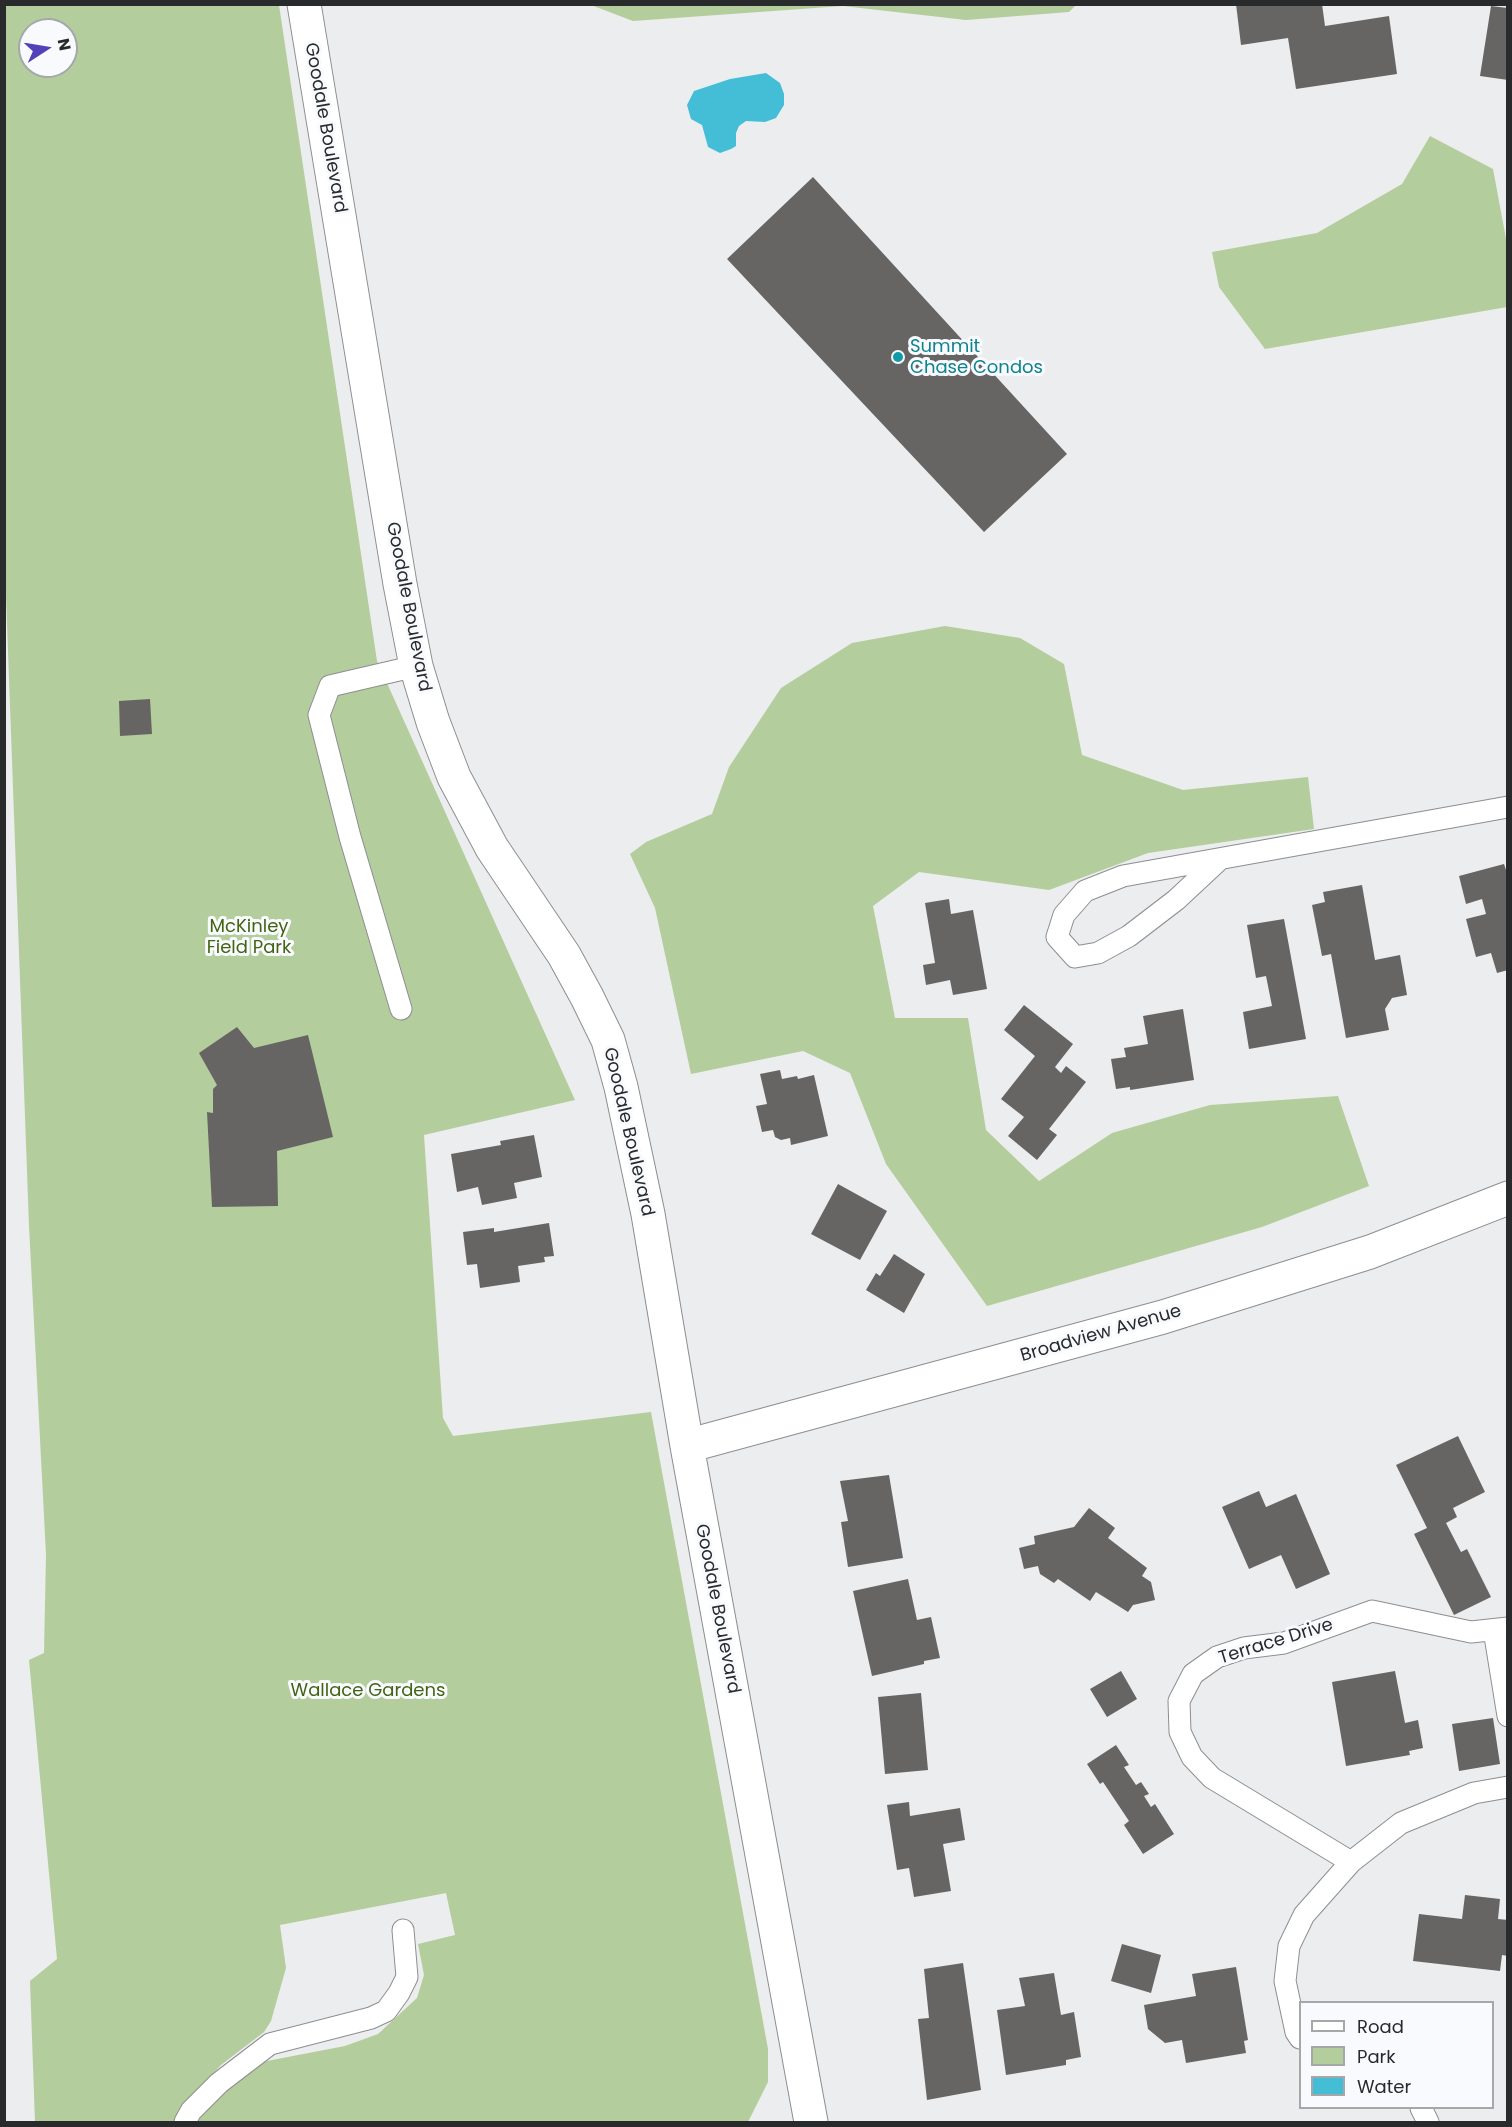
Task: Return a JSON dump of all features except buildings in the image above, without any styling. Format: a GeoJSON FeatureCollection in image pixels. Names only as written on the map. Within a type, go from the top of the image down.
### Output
{"type":"FeatureCollection","features":[{"type":"Feature","properties":{"kind":"street","name":"Goodale Boulevard"},"geometry":{"type":"LineString","coordinates":[[304,4],[400,584],[416,666],[433,722],[454,777],[492,848],[564,955],[608,1040],[621,1087],[648,1214],[687,1446],[811,2122]]}},
{"type":"Feature","properties":{"kind":"street","name":"Broadview Avenue"},"geometry":{"type":"LineString","coordinates":[[687,1446],[1174,1314],[1370,1252],[1508,1198]]}},
{"type":"Feature","properties":{"kind":"lane"},"geometry":{"type":"LineString","coordinates":[[401,1009],[350,837],[319,715],[330,686],[416,666]]}},
{"type":"Feature","properties":{"kind":"lane"},"geometry":{"type":"LineString","coordinates":[[1220,859],[1167,907],[1129,936],[1098,953],[1075,957],[1058,938],[1064,915],[1085,891],[1123,876],[1508,807]]}},
{"type":"Feature","properties":{"kind":"lane","name":"Terrace Drive"},"geometry":{"type":"LineString","coordinates":[[1351,1862],[1212,1778],[1192,1757],[1180,1732],[1179,1701],[1194,1674],[1217,1658],[1244,1648],[1284,1643],[1372,1611],[1471,1632],[1501,1629],[1508,1716]]}},
{"type":"Feature","properties":{"kind":"lane"},"geometry":{"type":"LineString","coordinates":[[1299,2036],[1296,2032],[1285,1981],[1289,1946],[1304,1915],[1351,1862],[1401,1824],[1474,1793],[1508,1787]]}},
{"type":"Feature","properties":{"kind":"lane"},"geometry":{"type":"LineString","coordinates":[[185,2122],[191,2111],[219,2083],[270,2044],[371,2018],[386,2011],[407,1977],[403,1930]]}},
{"type":"Feature","properties":{"kind":"green space"},"geometry":{"type":"Polygon","coordinates":[[[4,5],[279,5],[377,661],[575,1100],[424,1135],[443,1418],[453,1436],[651,1412],[768,2049],[768,2082],[748,2122],[196,2122],[244,2071],[267,2061],[345,2046],[378,2034],[417,1998],[424,1975],[418,1944],[455,1935],[446,1893],[280,1925],[286,1968],[271,2021],[264,2032],[221,2065],[207,2080],[177,2122],[35,2122],[30,1981],[57,1959],[29,1660],[44,1653],[46,1555],[29,1226],[5,569],[4,5]]]}},
{"type":"Feature","properties":{"kind":"green space"},"geometry":{"type":"Polygon","coordinates":[[[591,5],[1076,5],[1069,12],[966,20],[843,6],[633,21],[591,5]]]}},
{"type":"Feature","properties":{"kind":"green space"},"geometry":{"type":"Polygon","coordinates":[[[1430,136],[1493,169],[1507,244],[1507,307],[1265,349],[1219,287],[1212,252],[1317,233],[1402,184],[1430,136]]]}},
{"type":"Feature","properties":{"kind":"green space"},"geometry":{"type":"Polygon","coordinates":[[[945,626],[1020,638],[1064,664],[1082,755],[1183,790],[1308,777],[1314,829],[1148,853],[1049,890],[919,872],[873,906],[895,1018],[968,1018],[986,1130],[1039,1181],[1112,1133],[1210,1105],[1338,1096],[1369,1186],[1262,1227],[987,1306],[886,1164],[850,1073],[803,1051],[691,1074],[655,908],[630,854],[646,842],[712,814],[729,767],[781,688],[852,643],[945,626]]]}},
{"type":"Feature","properties":{"kind":"water"},"geometry":{"type":"Polygon","coordinates":[[[766,73],[780,83],[784,94],[784,105],[776,118],[765,122],[746,121],[739,126],[736,133],[736,146],[731,149],[720,153],[708,147],[702,125],[691,119],[687,105],[694,91],[730,79],[766,73]]]}},
{"type":"Feature","properties":{"kind":"place","name":"Summit Chase Condos"},"geometry":{"type":"Point","coordinates":[898,357]}},
{"type":"Feature","properties":{"kind":"park label","name":"McKinley Field Park"},"geometry":{"type":"Point","coordinates":[249,937]}},
{"type":"Feature","properties":{"kind":"park label","name":"Wallace Gardens"},"geometry":{"type":"Point","coordinates":[368,1691]}}]}
